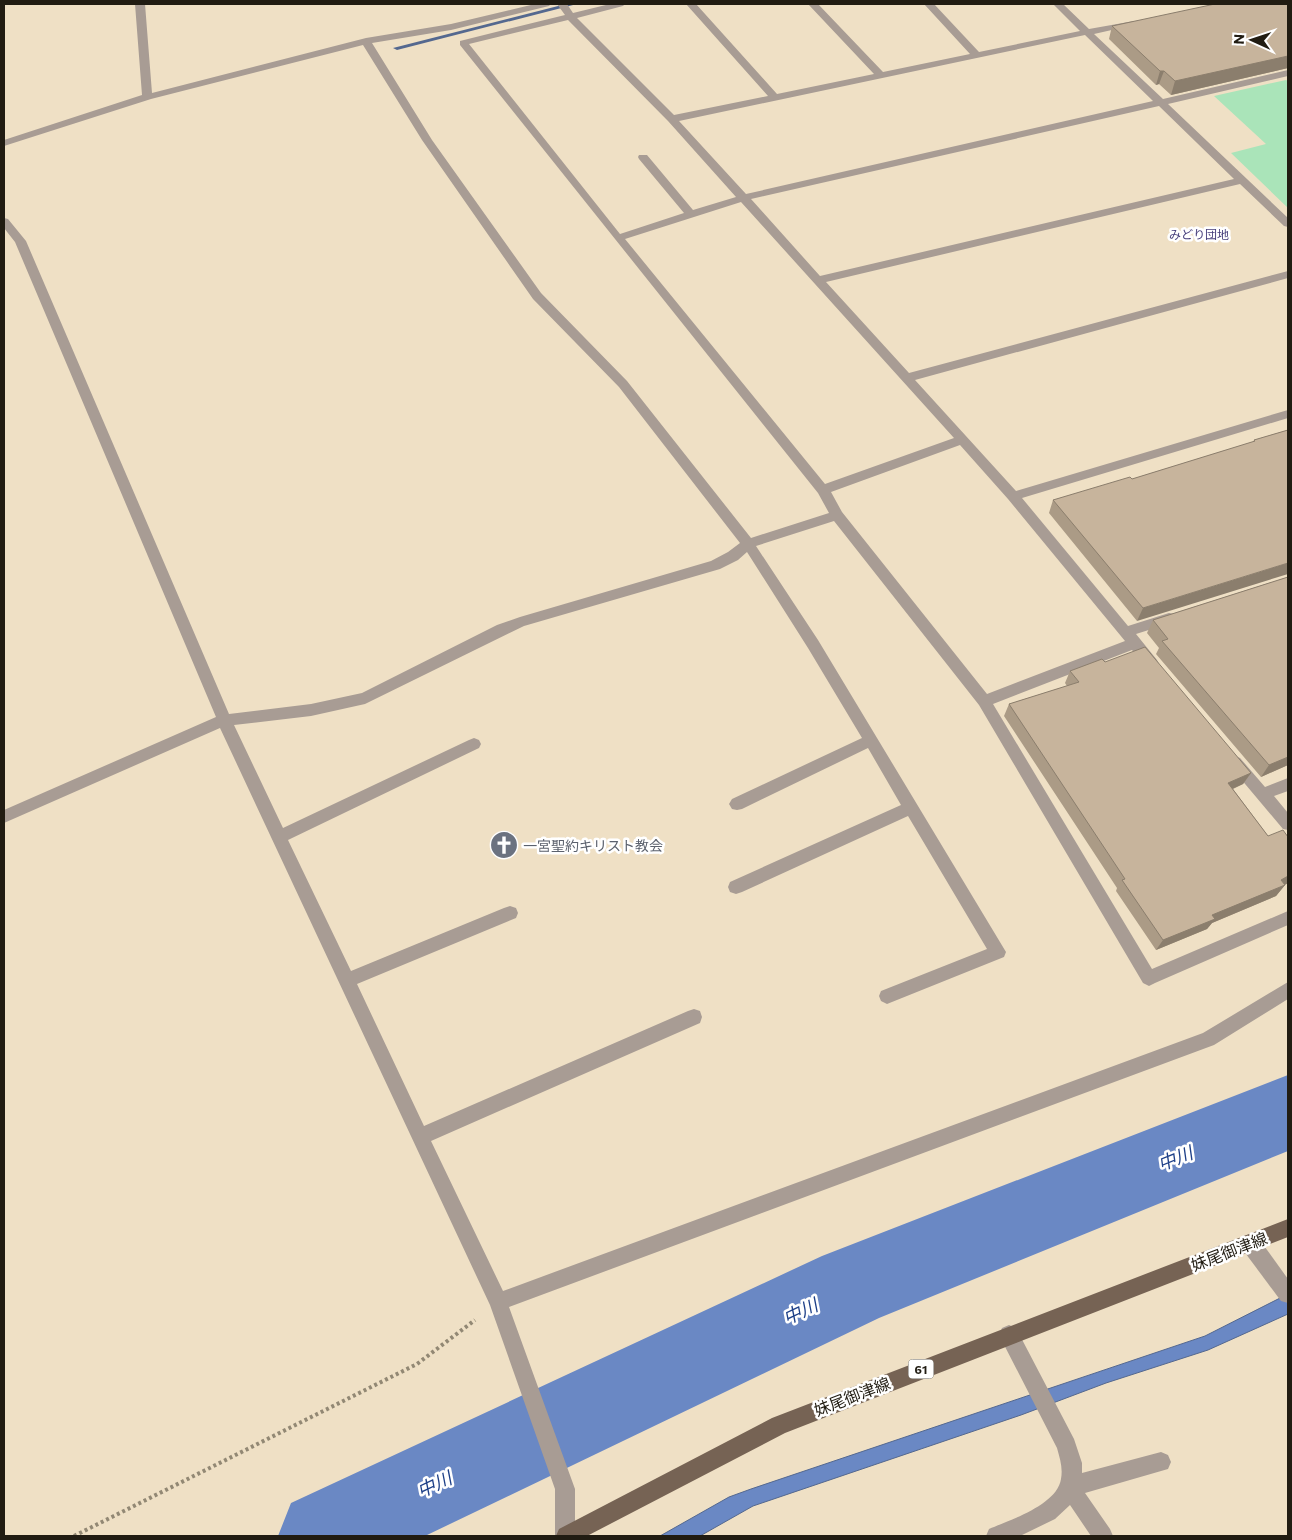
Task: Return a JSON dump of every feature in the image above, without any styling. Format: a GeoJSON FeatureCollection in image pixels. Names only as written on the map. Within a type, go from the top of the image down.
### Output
{"type":"FeatureCollection","features":[{"type":"Feature","properties":{"kind":"main road","name":"妹尾御津線"},"geometry":{"type":"LineString","coordinates":[[566,1536],[779,1425],[1008,1334],[1288,1228]]}},
{"type":"Feature","properties":{"kind":"street"},"geometry":{"type":"LineString","coordinates":[[140,4],[147,97]]}},
{"type":"Feature","properties":{"kind":"street"},"geometry":{"type":"LineString","coordinates":[[4,143],[147,97],[366,41],[451,27],[546,4]]}},
{"type":"Feature","properties":{"kind":"street"},"geometry":{"type":"LineString","coordinates":[[562,4],[571,16],[672,120],[1013,496],[1160,673]]}},
{"type":"Feature","properties":{"kind":"street"},"geometry":{"type":"LineString","coordinates":[[620,4],[463,44],[823,490],[837,515],[984,702],[1148,978],[1288,918]]}},
{"type":"Feature","properties":{"kind":"street"},"geometry":{"type":"LineString","coordinates":[[691,4],[776,98]]}},
{"type":"Feature","properties":{"kind":"street"},"geometry":{"type":"LineString","coordinates":[[813,4],[882,76]]}},
{"type":"Feature","properties":{"kind":"street"},"geometry":{"type":"LineString","coordinates":[[930,4],[978,56]]}},
{"type":"Feature","properties":{"kind":"street"},"geometry":{"type":"LineString","coordinates":[[1058,4],[1288,224]]}},
{"type":"Feature","properties":{"kind":"street"},"geometry":{"type":"LineString","coordinates":[[672,120],[1145,20]]}},
{"type":"Feature","properties":{"kind":"street"},"geometry":{"type":"LineString","coordinates":[[366,41],[427,140],[537,296],[623,384],[748,544],[813,644],[998,952],[887,996]]}},
{"type":"Feature","properties":{"kind":"street"},"geometry":{"type":"LineString","coordinates":[[618,238],[743,198],[1288,73]]}},
{"type":"Feature","properties":{"kind":"street"},"geometry":{"type":"LineString","coordinates":[[643,157],[691,215]]}},
{"type":"Feature","properties":{"kind":"street"},"geometry":{"type":"LineString","coordinates":[[818,280],[1242,180]]}},
{"type":"Feature","properties":{"kind":"street"},"geometry":{"type":"LineString","coordinates":[[4,221],[20,241],[224,720],[498,1302],[565,1489],[566,1536]]}},
{"type":"Feature","properties":{"kind":"street"},"geometry":{"type":"LineString","coordinates":[[906,378],[1288,274]]}},
{"type":"Feature","properties":{"kind":"street"},"geometry":{"type":"LineString","coordinates":[[1013,496],[1288,414]]}},
{"type":"Feature","properties":{"kind":"street"},"geometry":{"type":"LineString","coordinates":[[823,490],[962,440]]}},
{"type":"Feature","properties":{"kind":"street"},"geometry":{"type":"LineString","coordinates":[[4,817],[224,720],[312,710],[365,698],[502,628],[550,612],[578,606],[715,565],[734,556],[748,544],[837,515]]}},
{"type":"Feature","properties":{"kind":"street"},"geometry":{"type":"LineString","coordinates":[[984,702],[1180,615]]}},
{"type":"Feature","properties":{"kind":"street"},"geometry":{"type":"LineString","coordinates":[[737,804],[871,740]]}},
{"type":"Feature","properties":{"kind":"street"},"geometry":{"type":"LineString","coordinates":[[279,837],[474,744]]}},
{"type":"Feature","properties":{"kind":"street"},"geometry":{"type":"LineString","coordinates":[[1224,748],[1288,824]]}},
{"type":"Feature","properties":{"kind":"street"},"geometry":{"type":"LineString","coordinates":[[1263,794],[1288,784]]}},
{"type":"Feature","properties":{"kind":"street"},"geometry":{"type":"LineString","coordinates":[[736,887],[912,807]]}},
{"type":"Feature","properties":{"kind":"street"},"geometry":{"type":"LineString","coordinates":[[346,981],[510,913]]}},
{"type":"Feature","properties":{"kind":"street"},"geometry":{"type":"LineString","coordinates":[[498,1302],[1208,1039],[1288,990]]}},
{"type":"Feature","properties":{"kind":"street"},"geometry":{"type":"LineString","coordinates":[[420,1137],[694,1017]]}},
{"type":"Feature","properties":{"kind":"street"},"geometry":{"type":"LineString","coordinates":[[1250,1243],[1288,1294]]}},
{"type":"Feature","properties":{"kind":"street"},"geometry":{"type":"LineString","coordinates":[[996,1536],[1048,1513],[1062,1502],[1069,1487],[1072,1466],[1067,1446],[1008,1334]]}},
{"type":"Feature","properties":{"kind":"street"},"geometry":{"type":"LineString","coordinates":[[1069,1487],[1161,1462]]}},
{"type":"Feature","properties":{"kind":"street"},"geometry":{"type":"LineString","coordinates":[[1069,1487],[1103,1536]]}},
{"type":"Feature","properties":{"kind":"path"},"geometry":{"type":"LineString","coordinates":[[74,1536],[417,1364],[498,1302]]}},
{"type":"Feature","properties":{"kind":"green space"},"geometry":{"type":"Polygon","coordinates":[[[1288,81],[1288,208],[1231,153],[1266,144],[1214,96],[1288,81]]]}},
{"type":"Feature","properties":{"kind":"water"},"geometry":{"type":"Polygon","coordinates":[[[1288,1294],[1288,1314],[1208,1350],[1106,1383],[1021,1415],[753,1506],[700,1536],[660,1536],[729,1497],[1205,1336],[1288,1294]]]}},
{"type":"Feature","properties":{"kind":"building"},"geometry":{"type":"Polygon","coordinates":[[[1215,4],[1288,4],[1288,56],[1175,81],[1164,71],[1160,71],[1112,26],[1215,4]]]}},
{"type":"Feature","properties":{"kind":"building"},"geometry":{"type":"Polygon","coordinates":[[[1288,430],[1288,563],[1143,608],[1053,500],[1130,477],[1132,479],[1288,430]]]}},
{"type":"Feature","properties":{"kind":"building"},"geometry":{"type":"Polygon","coordinates":[[[1288,577],[1288,757],[1269,765],[1162,641],[1168,639],[1153,620],[1288,577]]]}},
{"type":"Feature","properties":{"kind":"building"},"geometry":{"type":"Polygon","coordinates":[[[1145,647],[1251,773],[1228,783],[1268,836],[1283,830],[1288,837],[1288,876],[1281,880],[1285,885],[1212,915],[1215,919],[1163,940],[1122,880],[1125,879],[1009,704],[1079,682],[1070,671],[1102,659],[1105,662],[1145,647]]]}},
{"type":"Feature","properties":{"kind":"waterway"},"geometry":{"type":"LineString","coordinates":[[397,48],[573,4]]}},
{"type":"Feature","properties":{"kind":"waterway","name":"中川"},"geometry":{"type":"LineString","coordinates":[[324,1536],[852,1286],[1288,1113]]}},
{"type":"Feature","properties":{"kind":"place","name":"一宮聖約キリスト教会"},"geometry":{"type":"Point","coordinates":[504,845]}},
{"type":"Feature","properties":{"kind":"district","name":"みどり団地"},"geometry":{"type":"Point","coordinates":[1199,234]}}]}
